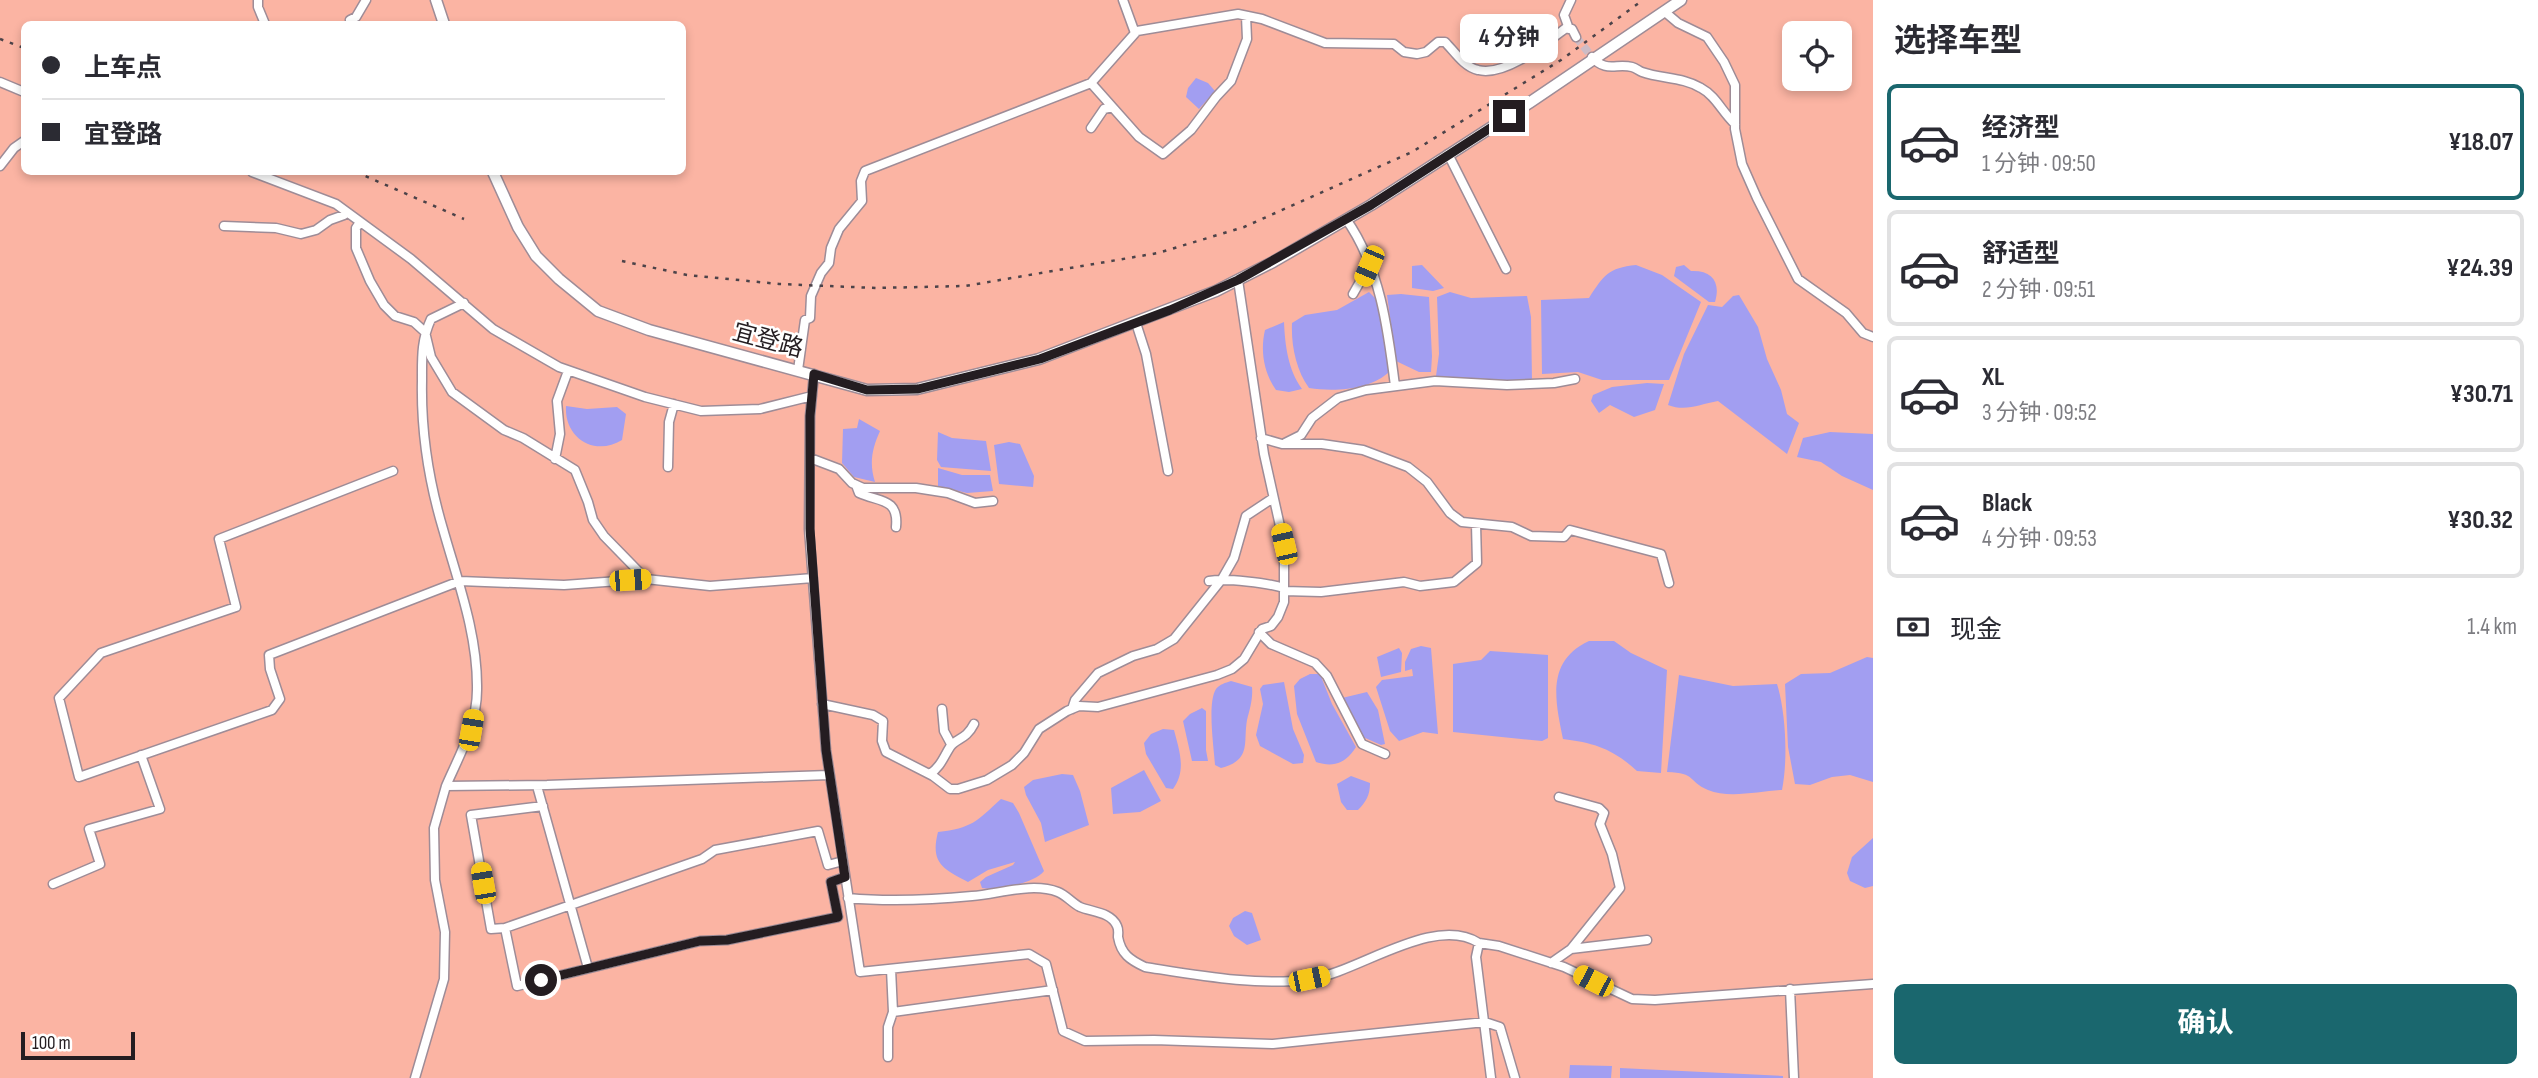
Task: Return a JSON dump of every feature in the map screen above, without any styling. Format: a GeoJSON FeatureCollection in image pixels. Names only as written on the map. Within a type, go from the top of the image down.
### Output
{"type":"FeatureCollection","features":[{"type":"Feature","properties":{"kind":"street"},"geometry":{"type":"LineString","coordinates":[[258,0],[257,7],[264,21]]}},
{"type":"Feature","properties":{"kind":"street"},"geometry":{"type":"LineString","coordinates":[[350,20],[356,17],[366,0]]}},
{"type":"Feature","properties":{"kind":"street"},"geometry":{"type":"LineString","coordinates":[[436,0],[443,21]]}},
{"type":"Feature","properties":{"kind":"street"},"geometry":{"type":"LineString","coordinates":[[1123,0],[1136,33]]}},
{"type":"Feature","properties":{"kind":"street"},"geometry":{"type":"LineString","coordinates":[[1571,0],[1564,15],[1569,29],[1576,37]]}},
{"type":"Feature","properties":{"kind":"street","name":"宜登路"},"geometry":{"type":"LineString","coordinates":[[493,175],[518,227],[536,256],[598,311],[649,330],[867,390],[918,389],[1040,359],[1136,323],[1238,280],[1346,219],[1681,0]]}},
{"type":"Feature","properties":{"kind":"street"},"geometry":{"type":"LineString","coordinates":[[1664,12],[1678,23],[1707,37],[1724,62],[1735,85],[1735,124],[1742,164],[1756,198],[1798,279],[1846,313],[1863,333],[1873,337]]}},
{"type":"Feature","properties":{"kind":"street"},"geometry":{"type":"LineString","coordinates":[[798,370],[805,320],[810,318],[811,296],[821,273],[829,263],[831,248],[839,229],[862,201],[861,181],[864,171],[1091,83],[1136,33],[1238,14],[1262,19],[1325,43],[1394,44],[1404,52],[1417,54],[1426,52],[1438,42],[1445,42],[1464,62],[1478,70],[1491,70],[1522,61],[1566,28],[1569,29]]}},
{"type":"Feature","properties":{"kind":"street"},"geometry":{"type":"LineString","coordinates":[[1091,83],[1139,137],[1163,154],[1191,131],[1231,81],[1247,39],[1246,16]]}},
{"type":"Feature","properties":{"kind":"street"},"geometry":{"type":"LineString","coordinates":[[1593,58],[1598,64],[1614,68],[1631,67],[1699,86],[1713,95],[1722,111],[1735,124]]}},
{"type":"Feature","properties":{"kind":"street"},"geometry":{"type":"LineString","coordinates":[[0,82],[21,91]]}},
{"type":"Feature","properties":{"kind":"street"},"geometry":{"type":"LineString","coordinates":[[1091,128],[1104,109],[1112,107]]}},
{"type":"Feature","properties":{"kind":"street"},"geometry":{"type":"LineString","coordinates":[[0,166],[21,143]]}},
{"type":"Feature","properties":{"kind":"street"},"geometry":{"type":"LineString","coordinates":[[1448,154],[1506,270]]}},
{"type":"Feature","properties":{"kind":"street"},"geometry":{"type":"LineString","coordinates":[[260,175],[336,204],[411,259],[493,329],[568,371],[645,397],[701,411],[760,409],[812,396]]}},
{"type":"Feature","properties":{"kind":"street"},"geometry":{"type":"LineString","coordinates":[[224,226],[276,228],[301,234],[316,230],[330,220],[345,215]]}},
{"type":"Feature","properties":{"kind":"street"},"geometry":{"type":"LineString","coordinates":[[1346,219],[1359,238],[1377,285],[1388,330],[1395,386]]}},
{"type":"Feature","properties":{"kind":"street"},"geometry":{"type":"LineString","coordinates":[[360,222],[356,228],[356,248],[384,304],[395,316],[414,322],[425,332],[431,357],[452,392],[504,430],[523,438],[575,470],[593,520],[604,536],[646,579]]}},
{"type":"Feature","properties":{"kind":"street"},"geometry":{"type":"LineString","coordinates":[[1353,294],[1369,266]]}},
{"type":"Feature","properties":{"kind":"street"},"geometry":{"type":"LineString","coordinates":[[822,704],[873,715],[883,721],[882,741],[886,752],[930,774],[950,789],[958,789],[987,780],[1012,765],[1024,754],[1039,729],[1072,709],[1079,706],[1098,707],[1232,669],[1244,659],[1259,632],[1271,626],[1278,617],[1284,602],[1284,544],[1261,438],[1238,280]]}},
{"type":"Feature","properties":{"kind":"street"},"geometry":{"type":"LineString","coordinates":[[415,1078],[444,979],[445,932],[435,880],[434,828],[446,786],[471,730],[477,694],[477,670],[460,581],[442,528],[429,468],[421,406],[423,337],[431,319],[464,303]]}},
{"type":"Feature","properties":{"kind":"street"},"geometry":{"type":"LineString","coordinates":[[1136,323],[1146,354],[1168,471]]}},
{"type":"Feature","properties":{"kind":"street"},"geometry":{"type":"LineString","coordinates":[[555,459],[560,434],[557,401],[568,371]]}},
{"type":"Feature","properties":{"kind":"street"},"geometry":{"type":"LineString","coordinates":[[814,374],[810,529],[822,704],[860,972],[1029,954],[1046,964],[1063,1031],[1086,1041],[1273,1044],[1485,1022],[1500,1027],[1515,1078]]}},
{"type":"Feature","properties":{"kind":"street"},"geometry":{"type":"LineString","coordinates":[[1282,444],[1301,435],[1312,418],[1339,398],[1366,390],[1435,381],[1507,385],[1554,383],[1575,379]]}},
{"type":"Feature","properties":{"kind":"street"},"geometry":{"type":"LineString","coordinates":[[668,467],[669,422],[674,404]]}},
{"type":"Feature","properties":{"kind":"street"},"geometry":{"type":"LineString","coordinates":[[1261,438],[1282,444],[1322,444],[1363,450],[1408,467],[1427,482],[1450,513],[1462,522],[1512,527],[1531,536],[1563,537],[1570,530],[1661,554],[1669,583]]}},
{"type":"Feature","properties":{"kind":"street"},"geometry":{"type":"LineString","coordinates":[[810,458],[839,469],[863,488],[916,488],[948,493],[975,503],[993,500]]}},
{"type":"Feature","properties":{"kind":"street"},"geometry":{"type":"LineString","coordinates":[[393,471],[219,539],[236,607],[101,653],[59,698],[79,777],[272,710],[280,699],[270,669],[269,655],[460,581],[564,585],[646,579],[710,586],[813,578]]}},
{"type":"Feature","properties":{"kind":"street"},"geometry":{"type":"LineString","coordinates":[[856,485],[859,493],[884,499],[897,517],[896,527]]}},
{"type":"Feature","properties":{"kind":"street"},"geometry":{"type":"LineString","coordinates":[[1072,709],[1075,700],[1098,673],[1133,656],[1157,649],[1174,639],[1223,579],[1234,558],[1247,516],[1273,498]]}},
{"type":"Feature","properties":{"kind":"street"},"geometry":{"type":"LineString","coordinates":[[1209,581],[1223,579],[1254,584],[1270,583],[1284,589],[1321,592],[1404,582],[1420,586],[1454,582],[1463,576],[1465,570],[1477,563],[1475,524]]}},
{"type":"Feature","properties":{"kind":"street"},"geometry":{"type":"LineString","coordinates":[[1259,632],[1271,644],[1315,663],[1327,676],[1362,744],[1385,754]]}},
{"type":"Feature","properties":{"kind":"street"},"geometry":{"type":"LineString","coordinates":[[942,709],[944,731],[951,744]]}},
{"type":"Feature","properties":{"kind":"street"},"geometry":{"type":"LineString","coordinates":[[930,774],[939,768],[951,744],[968,736],[974,724]]}},
{"type":"Feature","properties":{"kind":"street"},"geometry":{"type":"LineString","coordinates":[[52,884],[100,864],[89,830],[160,809],[141,755]]}},
{"type":"Feature","properties":{"kind":"street"},"geometry":{"type":"LineString","coordinates":[[446,786],[537,786],[830,775]]}},
{"type":"Feature","properties":{"kind":"street"},"geometry":{"type":"LineString","coordinates":[[537,786],[588,968]]}},
{"type":"Feature","properties":{"kind":"street"},"geometry":{"type":"LineString","coordinates":[[1551,964],[1571,950],[1620,888],[1612,854],[1600,824],[1604,813],[1599,808],[1559,797]]}},
{"type":"Feature","properties":{"kind":"street"},"geometry":{"type":"LineString","coordinates":[[505,928],[517,986],[700,941],[727,940],[838,917],[818,831],[715,850],[702,859],[505,928],[491,929],[471,815],[542,806]]}},
{"type":"Feature","properties":{"kind":"street"},"geometry":{"type":"LineString","coordinates":[[828,865],[843,861]]}},
{"type":"Feature","properties":{"kind":"street"},"geometry":{"type":"LineString","coordinates":[[831,882],[845,877]]}},
{"type":"Feature","properties":{"kind":"street"},"geometry":{"type":"LineString","coordinates":[[848,898],[896,902],[1046,889],[1060,893],[1079,906],[1109,917],[1117,926],[1124,953],[1131,961],[1145,967],[1241,980],[1309,979],[1329,975],[1430,936],[1471,938],[1479,943],[1500,946],[1564,967],[1632,999],[1655,1000],[1873,984]]}},
{"type":"Feature","properties":{"kind":"street"},"geometry":{"type":"LineString","coordinates":[[1571,950],[1647,940]]}},
{"type":"Feature","properties":{"kind":"street"},"geometry":{"type":"LineString","coordinates":[[1479,943],[1476,957],[1491,1078]]}},
{"type":"Feature","properties":{"kind":"street"},"geometry":{"type":"LineString","coordinates":[[888,1057],[888,1027],[893,1012],[891,969]]}},
{"type":"Feature","properties":{"kind":"street"},"geometry":{"type":"LineString","coordinates":[[893,1012],[1053,989]]}},
{"type":"Feature","properties":{"kind":"street"},"geometry":{"type":"LineString","coordinates":[[1790,989],[1794,1078]]}},
{"type":"Feature","properties":{"kind":"shaded area"},"geometry":{"type":"Polygon","coordinates":[[[0,0],[1873,0],[1873,1078],[0,1078],[0,0]]]}},
{"type":"Feature","properties":{"kind":"shaded area"},"geometry":{"type":"Polygon","coordinates":[[[1196,78],[1208,83],[1215,91],[1199,109],[1186,97],[1188,88],[1196,78]]]}},
{"type":"Feature","properties":{"kind":"shaded area"},"geometry":{"type":"Polygon","coordinates":[[[1422,265],[1444,288],[1433,291],[1412,288],[1412,266],[1422,265]]]}},
{"type":"Feature","properties":{"kind":"shaded area"},"geometry":{"type":"Polygon","coordinates":[[[1636,265],[1662,275],[1701,302],[1669,380],[1602,380],[1578,372],[1542,374],[1541,300],[1589,298],[1608,274],[1619,268],[1636,265]]]}},
{"type":"Feature","properties":{"kind":"shaded area"},"geometry":{"type":"Polygon","coordinates":[[[1684,265],[1691,271],[1704,273],[1713,279],[1717,289],[1715,302],[1709,302],[1674,276],[1676,267],[1684,265]]]}},
{"type":"Feature","properties":{"kind":"shaded area"},"geometry":{"type":"Polygon","coordinates":[[[1369,292],[1377,300],[1390,371],[1363,386],[1330,390],[1309,388],[1295,357],[1292,323],[1305,315],[1337,310],[1369,292]]]}},
{"type":"Feature","properties":{"kind":"shaded area"},"geometry":{"type":"Polygon","coordinates":[[[1450,292],[1471,298],[1527,296],[1531,317],[1532,381],[1451,382],[1436,376],[1439,354],[1437,297],[1450,292]]]}},
{"type":"Feature","properties":{"kind":"shaded area"},"geometry":{"type":"Polygon","coordinates":[[[1387,295],[1429,297],[1431,372],[1419,372],[1396,361],[1387,295]]]}},
{"type":"Feature","properties":{"kind":"shaded area"},"geometry":{"type":"Polygon","coordinates":[[[1739,295],[1758,327],[1787,414],[1799,423],[1787,454],[1718,401],[1687,408],[1668,405],[1684,354],[1708,305],[1722,307],[1733,296],[1739,295]]]}},
{"type":"Feature","properties":{"kind":"shaded area"},"geometry":{"type":"Polygon","coordinates":[[[1284,322],[1288,357],[1293,374],[1302,389],[1289,392],[1276,390],[1266,369],[1263,354],[1265,330],[1284,322]]]}},
{"type":"Feature","properties":{"kind":"shaded area"},"geometry":{"type":"Polygon","coordinates":[[[1664,384],[1655,410],[1634,417],[1610,405],[1599,413],[1591,401],[1593,395],[1612,387],[1664,384]]]}},
{"type":"Feature","properties":{"kind":"shaded area"},"geometry":{"type":"Polygon","coordinates":[[[566,406],[587,409],[617,407],[626,414],[622,440],[602,446],[583,441],[570,427],[566,406]]]}},
{"type":"Feature","properties":{"kind":"shaded area"},"geometry":{"type":"Polygon","coordinates":[[[859,419],[880,431],[872,456],[875,482],[854,477],[842,463],[843,429],[857,428],[859,419]]]}},
{"type":"Feature","properties":{"kind":"shaded area"},"geometry":{"type":"Polygon","coordinates":[[[938,432],[952,438],[986,441],[991,471],[941,467],[937,460],[938,432]]]}},
{"type":"Feature","properties":{"kind":"shaded area"},"geometry":{"type":"Polygon","coordinates":[[[1830,432],[1873,434],[1873,490],[1842,476],[1821,462],[1797,457],[1803,438],[1830,432]]]}},
{"type":"Feature","properties":{"kind":"shaded area"},"geometry":{"type":"Polygon","coordinates":[[[1009,442],[1020,444],[1034,476],[1033,487],[999,484],[994,445],[1009,442]]]}},
{"type":"Feature","properties":{"kind":"shaded area"},"geometry":{"type":"Polygon","coordinates":[[[938,468],[962,475],[990,475],[993,491],[967,493],[938,486],[938,468]]]}},
{"type":"Feature","properties":{"kind":"shaded area"},"geometry":{"type":"Polygon","coordinates":[[[1589,641],[1614,641],[1631,653],[1667,670],[1661,773],[1637,771],[1603,748],[1563,739],[1556,696],[1560,671],[1575,649],[1589,641]]]}},
{"type":"Feature","properties":{"kind":"shaded area"},"geometry":{"type":"Polygon","coordinates":[[[1421,646],[1431,648],[1438,734],[1423,732],[1399,741],[1390,731],[1376,687],[1382,680],[1413,676],[1412,669],[1405,671],[1405,662],[1411,649],[1421,646]]]}},
{"type":"Feature","properties":{"kind":"shaded area"},"geometry":{"type":"Polygon","coordinates":[[[1399,648],[1402,653],[1401,672],[1381,677],[1377,657],[1399,648]]]}},
{"type":"Feature","properties":{"kind":"shaded area"},"geometry":{"type":"Polygon","coordinates":[[[1490,651],[1548,655],[1548,738],[1542,741],[1453,732],[1453,664],[1481,660],[1490,651]]]}},
{"type":"Feature","properties":{"kind":"shaded area"},"geometry":{"type":"Polygon","coordinates":[[[1867,657],[1873,658],[1873,782],[1850,775],[1832,777],[1810,785],[1795,784],[1788,747],[1785,684],[1801,674],[1830,673],[1867,657]]]}},
{"type":"Feature","properties":{"kind":"shaded area"},"geometry":{"type":"Polygon","coordinates":[[[1310,674],[1320,674],[1332,704],[1356,747],[1339,763],[1316,762],[1297,714],[1294,686],[1310,674]]]}},
{"type":"Feature","properties":{"kind":"shaded area"},"geometry":{"type":"Polygon","coordinates":[[[1679,675],[1733,686],[1777,684],[1785,737],[1782,790],[1716,793],[1701,787],[1688,776],[1667,772],[1679,675]]]}},
{"type":"Feature","properties":{"kind":"shaded area"},"geometry":{"type":"Polygon","coordinates":[[[1231,681],[1252,687],[1252,700],[1242,755],[1231,765],[1221,768],[1215,765],[1212,704],[1216,689],[1231,681]]]}},
{"type":"Feature","properties":{"kind":"shaded area"},"geometry":{"type":"Polygon","coordinates":[[[1284,682],[1293,729],[1304,755],[1303,763],[1293,764],[1260,746],[1256,735],[1263,704],[1260,689],[1263,685],[1284,682]]]}},
{"type":"Feature","properties":{"kind":"shaded area"},"geometry":{"type":"Polygon","coordinates":[[[1367,692],[1378,710],[1385,744],[1381,745],[1363,737],[1342,698],[1367,692]]]}},
{"type":"Feature","properties":{"kind":"shaded area"},"geometry":{"type":"Polygon","coordinates":[[[1202,708],[1206,711],[1208,761],[1192,761],[1183,721],[1202,708]]]}},
{"type":"Feature","properties":{"kind":"shaded area"},"geometry":{"type":"Polygon","coordinates":[[[1163,729],[1174,730],[1180,752],[1180,775],[1173,789],[1166,788],[1146,754],[1144,743],[1151,734],[1163,729]]]}},
{"type":"Feature","properties":{"kind":"shaded area"},"geometry":{"type":"Polygon","coordinates":[[[1144,770],[1161,801],[1140,812],[1113,814],[1111,788],[1144,770]]]}},
{"type":"Feature","properties":{"kind":"shaded area"},"geometry":{"type":"Polygon","coordinates":[[[1062,774],[1073,775],[1089,825],[1045,842],[1041,823],[1024,787],[1033,780],[1062,774]]]}},
{"type":"Feature","properties":{"kind":"shaded area"},"geometry":{"type":"Polygon","coordinates":[[[1351,776],[1370,783],[1367,798],[1358,810],[1347,810],[1341,802],[1337,784],[1351,776]]]}},
{"type":"Feature","properties":{"kind":"shaded area"},"geometry":{"type":"Polygon","coordinates":[[[1001,799],[1013,803],[1019,813],[1044,871],[1033,879],[1015,885],[982,888],[980,882],[986,877],[1015,862],[988,870],[968,882],[945,869],[937,858],[938,832],[973,823],[1001,799]]]}},
{"type":"Feature","properties":{"kind":"shaded area"},"geometry":{"type":"Polygon","coordinates":[[[1873,838],[1873,886],[1865,888],[1850,881],[1847,873],[1852,857],[1873,838]]]}},
{"type":"Feature","properties":{"kind":"shaded area"},"geometry":{"type":"Polygon","coordinates":[[[1245,911],[1252,913],[1261,940],[1247,945],[1234,936],[1229,926],[1233,918],[1245,911]]]}},
{"type":"Feature","properties":{"kind":"shaded area"},"geometry":{"type":"Polygon","coordinates":[[[1570,1065],[1612,1066],[1611,1078],[1569,1078],[1570,1065]]]}},
{"type":"Feature","properties":{"kind":"shaded area"},"geometry":{"type":"Polygon","coordinates":[[[1620,1068],[1783,1076],[1783,1078],[1620,1078],[1620,1068]]]}},
{"type":"Feature","properties":{"kind":"tunnel"},"geometry":{"type":"LineString","coordinates":[[1576,37],[1592,57]]}},
{"type":"Feature","properties":{"kind":"railway"},"geometry":{"type":"LineString","coordinates":[[622,261],[687,275],[779,284],[876,288],[965,286],[1158,253],[1244,227],[1412,152],[1561,60],[1643,0]]}},
{"type":"Feature","properties":{"kind":"railway"},"geometry":{"type":"LineString","coordinates":[[0,39],[21,47]]}},
{"type":"Feature","properties":{"kind":"railway"},"geometry":{"type":"LineString","coordinates":[[363,175],[464,219]]}},
{"type":"Feature","properties":{"kind":"route"},"geometry":{"type":"LineString","coordinates":[[541,980],[700,941],[727,940],[838,917],[831,882],[845,877],[826,750],[810,529],[810,416],[814,374],[867,390],[918,389],[1040,359],[1216,291],[1273,262],[1371,205],[1509,116]]}}]}
